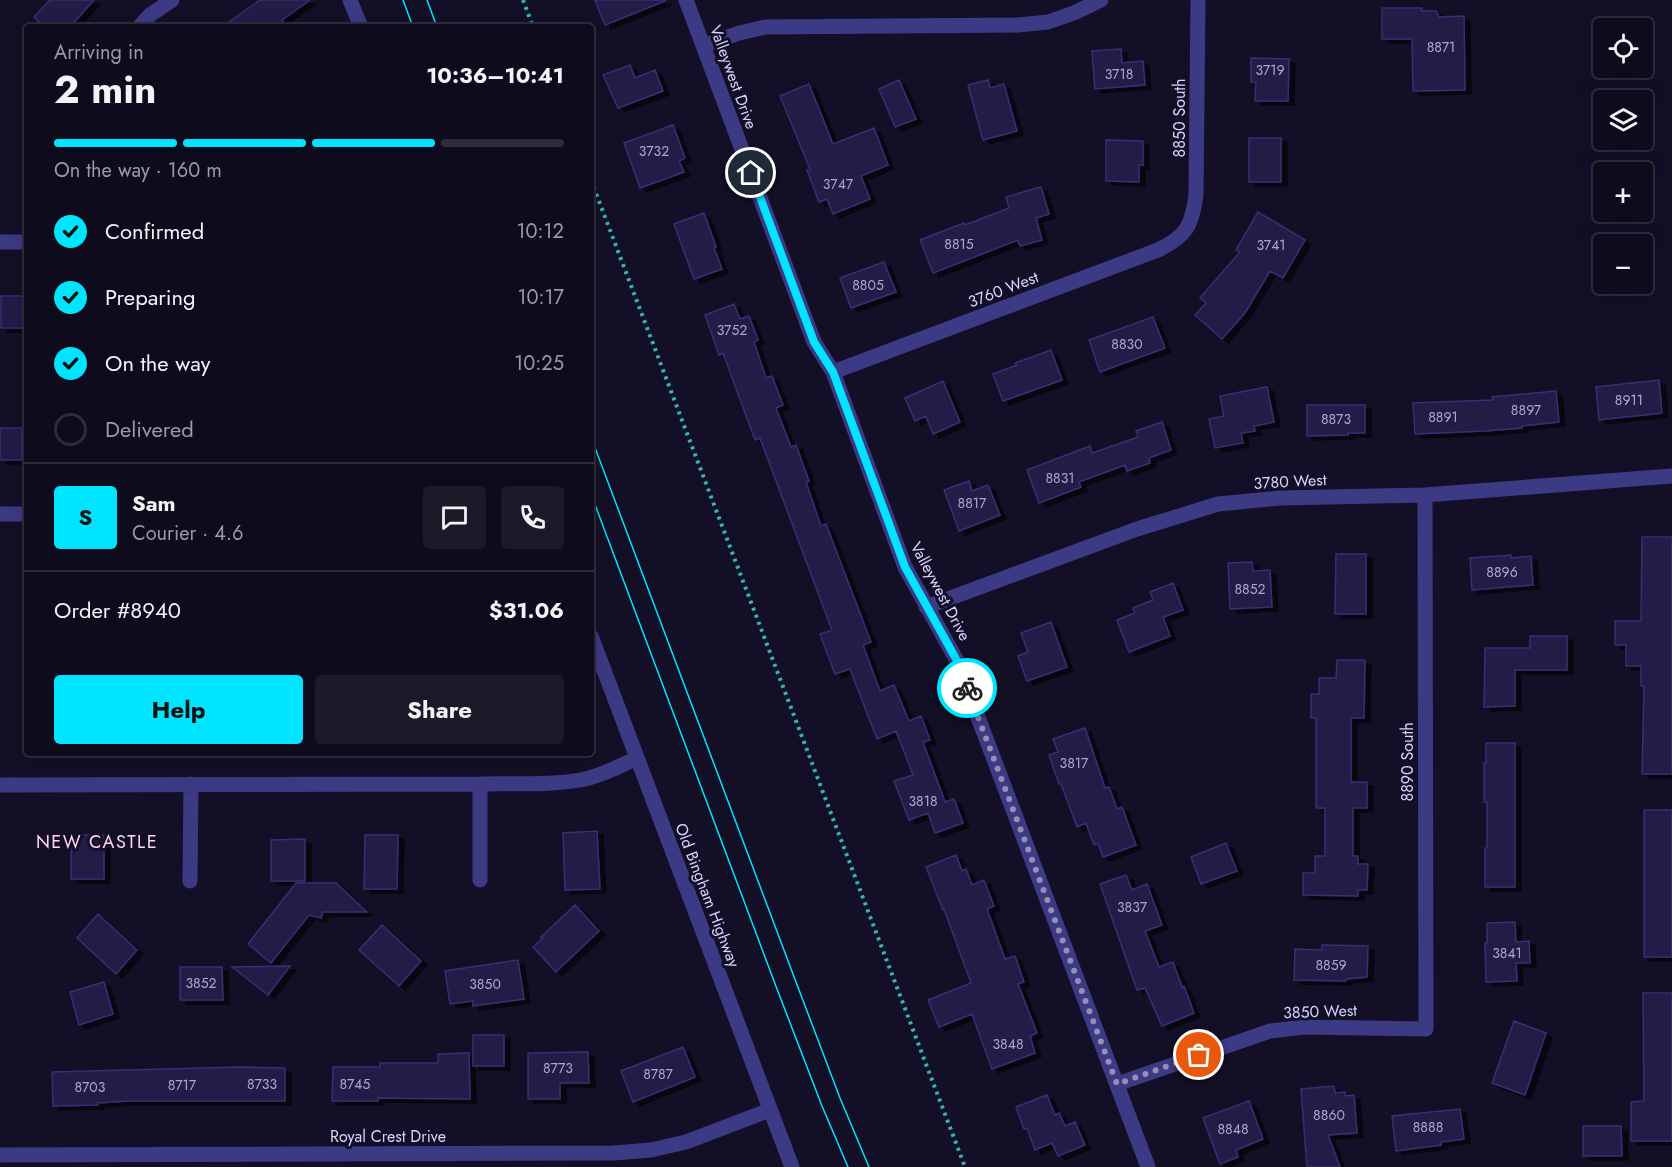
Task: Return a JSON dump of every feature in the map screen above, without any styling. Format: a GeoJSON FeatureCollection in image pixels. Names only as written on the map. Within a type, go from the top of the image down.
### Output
{"type":"FeatureCollection","features":[{"type":"Feature","properties":{"kind":"street"},"geometry":{"type":"LineString","coordinates":[[142,24],[150,15],[172,0]]}},
{"type":"Feature","properties":{"kind":"street"},"geometry":{"type":"LineString","coordinates":[[350,0],[359,24]]}},
{"type":"Feature","properties":{"kind":"street","name":"Valleywest Drive"},"geometry":{"type":"LineString","coordinates":[[686,0],[814,342],[833,372],[905,567],[956,659],[1148,1167]]}},
{"type":"Feature","properties":{"kind":"street"},"geometry":{"type":"LineString","coordinates":[[704,46],[739,33],[765,27],[1018,25],[1048,22],[1101,0]]}},
{"type":"Feature","properties":{"kind":"street","name":"8850 South"},"geometry":{"type":"LineString","coordinates":[[1183,234],[1190,224],[1196,195],[1198,0]]}},
{"type":"Feature","properties":{"kind":"street","name":"3760 West"},"geometry":{"type":"LineString","coordinates":[[833,372],[1158,250],[1173,243],[1183,234]]}},
{"type":"Feature","properties":{"kind":"street"},"geometry":{"type":"LineString","coordinates":[[0,242],[24,242]]}},
{"type":"Feature","properties":{"kind":"street","name":"3780 West"},"geometry":{"type":"LineString","coordinates":[[926,607],[1137,530],[1218,504],[1280,498],[1425,495],[1672,476]]}},
{"type":"Feature","properties":{"kind":"street","name":"8890 South"},"geometry":{"type":"LineString","coordinates":[[1425,495],[1426,1029]]}},
{"type":"Feature","properties":{"kind":"street"},"geometry":{"type":"LineString","coordinates":[[0,514],[24,514]]}},
{"type":"Feature","properties":{"kind":"street","name":"Old Bingham Highway"},"geometry":{"type":"LineString","coordinates":[[594,644],[792,1167]]}},
{"type":"Feature","properties":{"kind":"street"},"geometry":{"type":"LineString","coordinates":[[0,785],[558,782],[585,779],[637,758]]}},
{"type":"Feature","properties":{"kind":"street"},"geometry":{"type":"LineString","coordinates":[[190,880],[191,784]]}},
{"type":"Feature","properties":{"kind":"street"},"geometry":{"type":"LineString","coordinates":[[480,784],[480,880]]}},
{"type":"Feature","properties":{"kind":"street","name":"3850 West"},"geometry":{"type":"LineString","coordinates":[[1117,1084],[1270,1031],[1304,1027],[1426,1029]]}},
{"type":"Feature","properties":{"kind":"street","name":"Royal Crest Drive"},"geometry":{"type":"LineString","coordinates":[[0,1155],[77,1161],[348,1161],[614,1153],[651,1150],[686,1142],[770,1110]]}},
{"type":"Feature","properties":{"kind":"path"},"geometry":{"type":"LineString","coordinates":[[523,0],[532,24]]}},
{"type":"Feature","properties":{"kind":"path"},"geometry":{"type":"LineString","coordinates":[[594,188],[965,1167]]}},
{"type":"Feature","properties":{"kind":"building"},"geometry":{"type":"Polygon","coordinates":[[[50,0],[94,0],[73,24],[41,24],[34,17],[50,0]]]}},
{"type":"Feature","properties":{"kind":"building"},"geometry":{"type":"Polygon","coordinates":[[[260,0],[310,0],[282,20],[285,24],[226,24],[260,0]]]}},
{"type":"Feature","properties":{"kind":"building"},"geometry":{"type":"Polygon","coordinates":[[[595,0],[665,0],[665,1],[605,25],[595,0]]]}},
{"type":"Feature","properties":{"kind":"building"},"geometry":{"type":"Polygon","coordinates":[[[1382,8],[1422,8],[1422,11],[1436,11],[1439,17],[1464,16],[1465,90],[1413,91],[1412,39],[1382,39],[1382,8]]]}},
{"type":"Feature","properties":{"kind":"building"},"geometry":{"type":"Polygon","coordinates":[[[1121,49],[1122,63],[1143,61],[1145,85],[1095,89],[1092,51],[1121,49]]]}},
{"type":"Feature","properties":{"kind":"building"},"geometry":{"type":"Polygon","coordinates":[[[1251,58],[1289,59],[1288,101],[1255,101],[1256,82],[1251,82],[1251,58]]]}},
{"type":"Feature","properties":{"kind":"building"},"geometry":{"type":"Polygon","coordinates":[[[630,65],[635,78],[655,70],[663,91],[618,108],[603,75],[630,65]]]}},
{"type":"Feature","properties":{"kind":"building"},"geometry":{"type":"Polygon","coordinates":[[[899,80],[916,119],[895,127],[879,89],[899,80]]]}},
{"type":"Feature","properties":{"kind":"building"},"geometry":{"type":"Polygon","coordinates":[[[988,80],[990,88],[1004,84],[1017,131],[983,140],[968,85],[988,80]]]}},
{"type":"Feature","properties":{"kind":"building"},"geometry":{"type":"Polygon","coordinates":[[[809,84],[833,144],[874,128],[888,165],[861,176],[870,199],[833,214],[827,199],[819,202],[807,170],[810,169],[780,96],[809,84]]]}},
{"type":"Feature","properties":{"kind":"building"},"geometry":{"type":"Polygon","coordinates":[[[673,125],[685,158],[679,161],[684,172],[640,188],[624,143],[673,125]]]}},
{"type":"Feature","properties":{"kind":"building"},"geometry":{"type":"Polygon","coordinates":[[[1249,138],[1281,138],[1281,182],[1249,182],[1249,138]]]}},
{"type":"Feature","properties":{"kind":"building"},"geometry":{"type":"Polygon","coordinates":[[[1106,140],[1143,141],[1143,165],[1139,165],[1139,182],[1106,181],[1106,140]]]}},
{"type":"Feature","properties":{"kind":"building"},"geometry":{"type":"Polygon","coordinates":[[[1041,187],[1049,214],[1036,218],[1042,240],[1020,246],[1018,240],[933,273],[920,240],[1009,208],[1006,197],[1041,187]]]}},
{"type":"Feature","properties":{"kind":"building"},"geometry":{"type":"Polygon","coordinates":[[[1258,212],[1305,240],[1283,278],[1270,271],[1245,313],[1222,339],[1195,315],[1206,303],[1200,298],[1240,252],[1236,250],[1258,212]]]}},
{"type":"Feature","properties":{"kind":"building"},"geometry":{"type":"Polygon","coordinates":[[[704,213],[722,269],[694,279],[674,224],[704,213]]]}},
{"type":"Feature","properties":{"kind":"building"},"geometry":{"type":"Polygon","coordinates":[[[884,262],[896,292],[851,308],[840,278],[884,262]]]}},
{"type":"Feature","properties":{"kind":"building"},"geometry":{"type":"Polygon","coordinates":[[[1,296],[24,296],[24,328],[1,328],[1,296]]]}},
{"type":"Feature","properties":{"kind":"building"},"geometry":{"type":"Polygon","coordinates":[[[734,304],[740,319],[749,316],[758,340],[754,342],[766,378],[772,376],[783,405],[776,408],[791,447],[796,445],[809,481],[806,482],[821,526],[826,524],[871,642],[863,645],[880,691],[894,685],[909,721],[921,716],[930,740],[923,742],[945,802],[954,799],[963,823],[935,833],[928,813],[909,820],[894,781],[913,775],[896,731],[877,739],[850,669],[835,674],[820,634],[832,630],[760,438],[755,440],[723,353],[719,355],[705,315],[734,304]]]}},
{"type":"Feature","properties":{"kind":"building"},"geometry":{"type":"Polygon","coordinates":[[[1153,317],[1165,348],[1100,372],[1089,340],[1153,317]]]}},
{"type":"Feature","properties":{"kind":"building"},"geometry":{"type":"Polygon","coordinates":[[[1051,350],[1062,380],[1003,401],[993,374],[1051,350]]]}},
{"type":"Feature","properties":{"kind":"building"},"geometry":{"type":"Polygon","coordinates":[[[1659,380],[1662,413],[1599,420],[1596,387],[1659,380]]]}},
{"type":"Feature","properties":{"kind":"building"},"geometry":{"type":"Polygon","coordinates":[[[943,381],[960,422],[933,434],[926,416],[915,421],[905,398],[943,381]]]}},
{"type":"Feature","properties":{"kind":"building"},"geometry":{"type":"Polygon","coordinates":[[[1267,387],[1274,422],[1254,426],[1255,431],[1241,433],[1243,443],[1215,448],[1209,419],[1224,416],[1220,396],[1267,387]]]}},
{"type":"Feature","properties":{"kind":"building"},"geometry":{"type":"Polygon","coordinates":[[[1556,391],[1559,422],[1522,426],[1522,428],[1415,434],[1413,403],[1493,400],[1492,397],[1556,391]]]}},
{"type":"Feature","properties":{"kind":"building"},"geometry":{"type":"Polygon","coordinates":[[[1307,405],[1365,405],[1365,433],[1307,436],[1307,405]]]}},
{"type":"Feature","properties":{"kind":"building"},"geometry":{"type":"Polygon","coordinates":[[[1162,422],[1171,450],[1149,458],[1150,463],[1127,471],[1125,465],[1079,482],[1081,487],[1039,503],[1027,470],[1090,446],[1092,453],[1138,437],[1136,431],[1162,422]]]}},
{"type":"Feature","properties":{"kind":"building"},"geometry":{"type":"Polygon","coordinates":[[[0,428],[22,428],[22,460],[0,460],[0,428]]]}},
{"type":"Feature","properties":{"kind":"building"},"geometry":{"type":"Polygon","coordinates":[[[969,481],[972,491],[988,485],[1000,515],[959,531],[944,490],[969,481]]]}},
{"type":"Feature","properties":{"kind":"building"},"geometry":{"type":"Polygon","coordinates":[[[1642,537],[1672,537],[1672,774],[1642,774],[1644,686],[1641,686],[1641,666],[1626,666],[1626,645],[1615,645],[1615,621],[1641,621],[1642,537]]]}},
{"type":"Feature","properties":{"kind":"building"},"geometry":{"type":"Polygon","coordinates":[[[1336,554],[1366,554],[1366,614],[1335,614],[1336,554]]]}},
{"type":"Feature","properties":{"kind":"building"},"geometry":{"type":"Polygon","coordinates":[[[1511,555],[1511,558],[1531,556],[1533,585],[1472,590],[1470,558],[1511,555]]]}},
{"type":"Feature","properties":{"kind":"building"},"geometry":{"type":"Polygon","coordinates":[[[1252,562],[1253,571],[1270,570],[1272,607],[1230,609],[1228,563],[1252,562]]]}},
{"type":"Feature","properties":{"kind":"building"},"geometry":{"type":"Polygon","coordinates":[[[1173,583],[1183,610],[1163,617],[1170,636],[1129,652],[1117,620],[1135,613],[1133,608],[1153,600],[1150,592],[1173,583]]]}},
{"type":"Feature","properties":{"kind":"building"},"geometry":{"type":"Polygon","coordinates":[[[1051,622],[1067,667],[1027,681],[1018,656],[1028,652],[1021,633],[1051,622]]]}},
{"type":"Feature","properties":{"kind":"building"},"geometry":{"type":"Polygon","coordinates":[[[1530,636],[1567,636],[1567,670],[1515,670],[1515,706],[1484,707],[1485,648],[1530,648],[1530,636]]]}},
{"type":"Feature","properties":{"kind":"building"},"geometry":{"type":"Polygon","coordinates":[[[1337,660],[1365,660],[1364,718],[1351,718],[1351,782],[1367,782],[1367,808],[1353,808],[1353,856],[1358,856],[1358,864],[1368,864],[1367,890],[1358,890],[1358,896],[1303,895],[1303,873],[1315,873],[1315,856],[1325,856],[1325,808],[1316,808],[1316,718],[1311,718],[1311,694],[1319,694],[1319,678],[1336,678],[1337,660]]]}},
{"type":"Feature","properties":{"kind":"building"},"geometry":{"type":"Polygon","coordinates":[[[1085,728],[1105,788],[1109,787],[1117,809],[1122,807],[1136,845],[1103,857],[1098,843],[1094,845],[1086,823],[1077,827],[1049,755],[1058,752],[1053,739],[1085,728]]]}},
{"type":"Feature","properties":{"kind":"building"},"geometry":{"type":"Polygon","coordinates":[[[1486,743],[1515,743],[1515,887],[1485,887],[1487,802],[1484,802],[1484,763],[1486,763],[1486,743]]]}},
{"type":"Feature","properties":{"kind":"building"},"geometry":{"type":"Polygon","coordinates":[[[1644,810],[1672,810],[1672,957],[1644,957],[1644,810]]]}},
{"type":"Feature","properties":{"kind":"building"},"geometry":{"type":"Polygon","coordinates":[[[597,831],[600,889],[565,890],[563,833],[597,831]]]}},
{"type":"Feature","properties":{"kind":"building"},"geometry":{"type":"Polygon","coordinates":[[[71,835],[104,835],[104,879],[71,879],[71,835]]]}},
{"type":"Feature","properties":{"kind":"building"},"geometry":{"type":"Polygon","coordinates":[[[365,835],[398,835],[397,889],[364,889],[365,835]]]}},
{"type":"Feature","properties":{"kind":"building"},"geometry":{"type":"Polygon","coordinates":[[[305,839],[305,881],[271,881],[271,840],[305,839]]]}},
{"type":"Feature","properties":{"kind":"building"},"geometry":{"type":"Polygon","coordinates":[[[1226,843],[1237,871],[1201,884],[1191,857],[1226,843]]]}},
{"type":"Feature","properties":{"kind":"building"},"geometry":{"type":"Polygon","coordinates":[[[956,855],[962,871],[966,869],[972,885],[984,880],[994,906],[987,909],[1005,959],[1015,956],[1024,982],[1018,984],[1037,1033],[1030,1036],[1035,1053],[992,1069],[972,1014],[939,1027],[928,1000],[971,983],[926,867],[956,855]]]}},
{"type":"Feature","properties":{"kind":"building"},"geometry":{"type":"Polygon","coordinates":[[[1126,875],[1132,890],[1147,884],[1162,925],[1145,931],[1159,967],[1173,962],[1194,1013],[1162,1026],[1145,988],[1137,990],[1100,884],[1126,875]]]}},
{"type":"Feature","properties":{"kind":"building"},"geometry":{"type":"Polygon","coordinates":[[[296,883],[336,883],[367,912],[323,912],[321,918],[309,915],[271,963],[248,944],[296,883]]]}},
{"type":"Feature","properties":{"kind":"building"},"geometry":{"type":"Polygon","coordinates":[[[575,905],[599,931],[556,972],[533,947],[575,905]]]}},
{"type":"Feature","properties":{"kind":"building"},"geometry":{"type":"Polygon","coordinates":[[[98,914],[137,950],[116,974],[77,938],[98,914]]]}},
{"type":"Feature","properties":{"kind":"building"},"geometry":{"type":"Polygon","coordinates":[[[1515,922],[1516,942],[1529,941],[1530,963],[1516,963],[1517,981],[1486,982],[1487,923],[1515,922]]]}},
{"type":"Feature","properties":{"kind":"building"},"geometry":{"type":"Polygon","coordinates":[[[382,925],[421,961],[399,986],[359,950],[382,925]]]}},
{"type":"Feature","properties":{"kind":"building"},"geometry":{"type":"Polygon","coordinates":[[[1322,945],[1368,946],[1367,977],[1346,979],[1346,981],[1294,980],[1295,949],[1322,950],[1322,945]]]}},
{"type":"Feature","properties":{"kind":"building"},"geometry":{"type":"Polygon","coordinates":[[[518,960],[524,999],[473,1006],[473,1001],[450,1004],[445,971],[518,960]]]}},
{"type":"Feature","properties":{"kind":"building"},"geometry":{"type":"Polygon","coordinates":[[[290,966],[268,995],[232,967],[290,966]]]}},
{"type":"Feature","properties":{"kind":"building"},"geometry":{"type":"Polygon","coordinates":[[[180,967],[222,967],[223,1000],[180,1000],[180,967]]]}},
{"type":"Feature","properties":{"kind":"building"},"geometry":{"type":"Polygon","coordinates":[[[104,982],[113,1014],[79,1025],[70,992],[104,982]]]}},
{"type":"Feature","properties":{"kind":"building"},"geometry":{"type":"Polygon","coordinates":[[[1643,993],[1672,993],[1672,1141],[1631,1141],[1631,1102],[1644,1101],[1643,993]]]}},
{"type":"Feature","properties":{"kind":"building"},"geometry":{"type":"Polygon","coordinates":[[[1514,1021],[1546,1033],[1525,1095],[1492,1083],[1514,1021]]]}},
{"type":"Feature","properties":{"kind":"building"},"geometry":{"type":"Polygon","coordinates":[[[473,1035],[504,1035],[504,1066],[473,1066],[473,1035]]]}},
{"type":"Feature","properties":{"kind":"building"},"geometry":{"type":"Polygon","coordinates":[[[683,1047],[695,1077],[633,1102],[621,1071],[683,1047]]]}},
{"type":"Feature","properties":{"kind":"building"},"geometry":{"type":"Polygon","coordinates":[[[588,1052],[589,1083],[560,1083],[560,1099],[528,1099],[528,1053],[588,1052]]]}},
{"type":"Feature","properties":{"kind":"building"},"geometry":{"type":"Polygon","coordinates":[[[469,1053],[470,1099],[378,1098],[378,1101],[332,1101],[333,1067],[380,1067],[380,1063],[438,1063],[438,1054],[469,1053]]]}},
{"type":"Feature","properties":{"kind":"building"},"geometry":{"type":"Polygon","coordinates":[[[285,1068],[285,1101],[127,1101],[98,1103],[98,1105],[53,1106],[52,1072],[285,1068]]]}},
{"type":"Feature","properties":{"kind":"building"},"geometry":{"type":"Polygon","coordinates":[[[1334,1086],[1335,1093],[1345,1092],[1345,1096],[1354,1095],[1357,1133],[1328,1135],[1340,1167],[1307,1167],[1301,1089],[1334,1086]]]}},
{"type":"Feature","properties":{"kind":"building"},"geometry":{"type":"Polygon","coordinates":[[[1047,1095],[1055,1115],[1059,1113],[1065,1126],[1075,1122],[1085,1145],[1058,1156],[1052,1143],[1035,1150],[1016,1107],[1047,1095]]]}},
{"type":"Feature","properties":{"kind":"building"},"geometry":{"type":"Polygon","coordinates":[[[1249,1101],[1263,1139],[1236,1150],[1238,1157],[1220,1164],[1203,1118],[1249,1101]]]}},
{"type":"Feature","properties":{"kind":"building"},"geometry":{"type":"Polygon","coordinates":[[[1460,1109],[1464,1139],[1441,1142],[1441,1145],[1396,1151],[1392,1116],[1460,1109]]]}},
{"type":"Feature","properties":{"kind":"building"},"geometry":{"type":"Polygon","coordinates":[[[1583,1126],[1621,1126],[1622,1156],[1583,1156],[1583,1126]]]}},
{"type":"Feature","properties":{"kind":"tram line"},"geometry":{"type":"LineString","coordinates":[[403,0],[412,24]]}},
{"type":"Feature","properties":{"kind":"tram line"},"geometry":{"type":"LineString","coordinates":[[427,0],[436,24]]}},
{"type":"Feature","properties":{"kind":"tram line"},"geometry":{"type":"LineString","coordinates":[[594,445],[840,1098],[869,1167]]}},
{"type":"Feature","properties":{"kind":"tram line"},"geometry":{"type":"LineString","coordinates":[[594,502],[777,989],[848,1167]]}},
{"type":"Feature","properties":{"kind":"way so far"},"geometry":{"type":"LineString","coordinates":[[967,688],[1117,1084],[1199,1055]]}},
{"type":"Feature","properties":{"kind":"district","name":"NEW CASTLE"},"geometry":{"type":"Point","coordinates":[97,842]}},
{"type":"Feature","properties":{"kind":"route"},"geometry":{"type":"LineString","coordinates":[[751,173],[814,342],[833,372],[905,567],[956,659],[967,688]]}}]}
